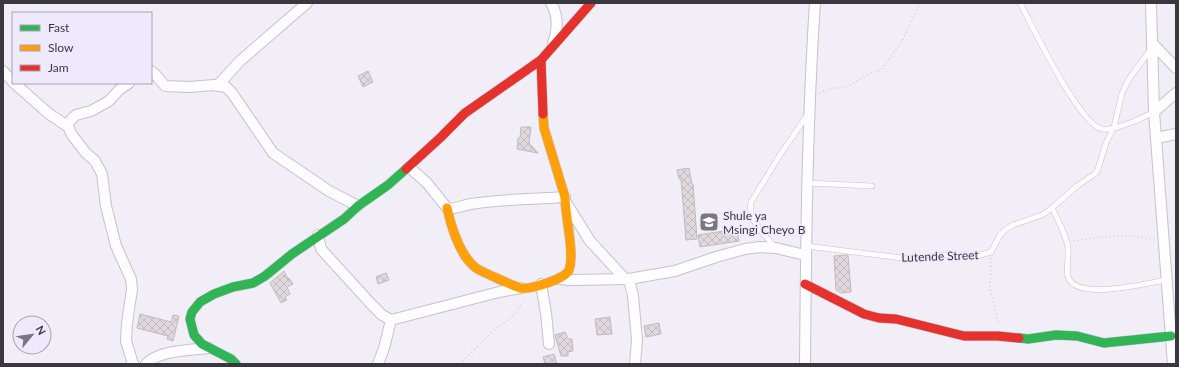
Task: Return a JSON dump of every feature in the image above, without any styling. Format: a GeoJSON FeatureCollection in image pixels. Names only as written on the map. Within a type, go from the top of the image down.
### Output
{"type":"FeatureCollection","features":[{"type":"Feature","properties":{"kind":"street"},"geometry":{"type":"LineString","coordinates":[[217,86],[240,61],[306,3]]}},
{"type":"Feature","properties":{"kind":"street"},"geometry":{"type":"LineString","coordinates":[[551,3],[555,9],[558,22],[557,32],[552,48]]}},
{"type":"Feature","properties":{"kind":"street"},"geometry":{"type":"LineString","coordinates":[[236,364],[197,339],[190,323],[192,312],[200,302],[214,294],[258,281],[318,235],[344,219],[358,206],[388,185],[409,167],[465,113],[541,60],[591,3]]}},
{"type":"Feature","properties":{"kind":"street"},"geometry":{"type":"LineString","coordinates":[[804,364],[807,183],[815,3]]}},
{"type":"Feature","properties":{"kind":"street"},"geometry":{"type":"LineString","coordinates":[[1151,3],[1154,112],[1165,244],[1166,280],[1173,308],[1171,336],[1173,364]]}},
{"type":"Feature","properties":{"kind":"street"},"geometry":{"type":"LineString","coordinates":[[1153,45],[1176,68]]}},
{"type":"Feature","properties":{"kind":"street"},"geometry":{"type":"LineString","coordinates":[[541,60],[544,128],[565,199],[571,257],[569,271],[559,279]]}},
{"type":"Feature","properties":{"kind":"street"},"geometry":{"type":"LineString","coordinates":[[3,72],[12,81]]}},
{"type":"Feature","properties":{"kind":"street"},"geometry":{"type":"LineString","coordinates":[[152,72],[165,86],[226,87],[232,93],[273,153],[329,191],[358,206]]}},
{"type":"Feature","properties":{"kind":"street"},"geometry":{"type":"LineString","coordinates":[[15,84],[48,113],[68,126],[72,135],[94,161],[102,174],[106,206],[116,246],[131,279],[132,289],[126,341],[132,364]]}},
{"type":"Feature","properties":{"kind":"street"},"geometry":{"type":"LineString","coordinates":[[68,126],[69,121],[76,115],[91,111],[109,101],[119,90],[128,84]]}},
{"type":"Feature","properties":{"kind":"street"},"geometry":{"type":"LineString","coordinates":[[1154,112],[1176,93]]}},
{"type":"Feature","properties":{"kind":"street"},"geometry":{"type":"LineString","coordinates":[[1156,138],[1176,134]]}},
{"type":"Feature","properties":{"kind":"street"},"geometry":{"type":"LineString","coordinates":[[409,167],[427,183],[447,208],[449,220],[470,263],[476,268],[520,288]]}},
{"type":"Feature","properties":{"kind":"street"},"geometry":{"type":"LineString","coordinates":[[447,208],[450,209],[472,204],[506,200],[565,199]]}},
{"type":"Feature","properties":{"kind":"street"},"geometry":{"type":"LineString","coordinates":[[565,199],[590,241],[627,279],[633,296],[636,321],[637,340],[635,364]]}},
{"type":"Feature","properties":{"kind":"street"},"geometry":{"type":"LineString","coordinates":[[318,235],[321,249],[372,306],[382,315],[391,320],[499,292],[537,285],[559,279],[627,279],[675,271],[745,249],[760,247],[806,250]]}},
{"type":"Feature","properties":{"kind":"street"},"geometry":{"type":"LineString","coordinates":[[1166,280],[1176,288]]}},
{"type":"Feature","properties":{"kind":"street"},"geometry":{"type":"LineString","coordinates":[[805,284],[864,314],[879,318],[896,319],[964,336],[1003,336],[1028,338],[1056,335],[1077,336],[1104,343],[1171,336]]}},
{"type":"Feature","properties":{"kind":"street"},"geometry":{"type":"LineString","coordinates":[[537,285],[546,313],[549,344]]}},
{"type":"Feature","properties":{"kind":"street"},"geometry":{"type":"LineString","coordinates":[[378,364],[384,348],[391,320]]}},
{"type":"Feature","properties":{"kind":"street"},"geometry":{"type":"LineString","coordinates":[[146,364],[155,358],[164,355],[209,348]]}},
{"type":"Feature","properties":{"kind":"lane"},"geometry":{"type":"LineString","coordinates":[[1020,3],[1054,70],[1086,116],[1099,128],[1103,129],[1114,127],[1154,112]]}},
{"type":"Feature","properties":{"kind":"lane","name":"Lutende Street"},"geometry":{"type":"LineString","coordinates":[[806,250],[910,259],[942,255],[980,255],[991,252],[1000,235],[1006,229],[1042,215],[1052,208],[1068,192],[1096,173],[1106,143],[1114,127],[1122,93],[1129,79],[1153,45]]}},
{"type":"Feature","properties":{"kind":"lane"},"geometry":{"type":"LineString","coordinates":[[776,248],[751,215],[751,202],[780,155],[810,112]]}},
{"type":"Feature","properties":{"kind":"lane"},"geometry":{"type":"LineString","coordinates":[[807,183],[872,186]]}},
{"type":"Feature","properties":{"kind":"lane"},"geometry":{"type":"LineString","coordinates":[[1052,208],[1068,250],[1068,276],[1070,281],[1079,287],[1092,290],[1107,289],[1166,280]]}},
{"type":"Feature","properties":{"kind":"path"},"geometry":{"type":"LineString","coordinates":[[810,96],[830,89],[846,87],[881,70],[900,43],[920,3]]}},
{"type":"Feature","properties":{"kind":"path"},"geometry":{"type":"LineString","coordinates":[[1066,242],[1102,237],[1138,237],[1148,238],[1165,244]]}},
{"type":"Feature","properties":{"kind":"path"},"geometry":{"type":"LineString","coordinates":[[991,252],[990,290],[1003,336]]}},
{"type":"Feature","properties":{"kind":"path"},"geometry":{"type":"LineString","coordinates":[[460,364],[493,331],[513,316],[537,285]]}},
{"type":"Feature","properties":{"kind":"building"},"geometry":{"type":"Polygon","coordinates":[[[368,71],[373,82],[363,87],[358,76],[368,71]]]}},
{"type":"Feature","properties":{"kind":"building"},"geometry":{"type":"Polygon","coordinates":[[[521,127],[531,127],[529,143],[538,153],[517,149],[521,127]]]}},
{"type":"Feature","properties":{"kind":"building"},"geometry":{"type":"Polygon","coordinates":[[[689,168],[693,184],[697,239],[686,240],[681,179],[679,179],[677,170],[689,168]]]}},
{"type":"Feature","properties":{"kind":"building"},"geometry":{"type":"Polygon","coordinates":[[[737,229],[739,241],[700,247],[698,235],[737,229]]]}},
{"type":"Feature","properties":{"kind":"building"},"geometry":{"type":"Polygon","coordinates":[[[848,255],[851,292],[841,293],[836,290],[834,256],[848,255]]]}},
{"type":"Feature","properties":{"kind":"building"},"geometry":{"type":"Polygon","coordinates":[[[284,271],[288,279],[289,278],[293,284],[287,287],[290,294],[285,297],[287,300],[281,303],[270,283],[284,271]]]}},
{"type":"Feature","properties":{"kind":"building"},"geometry":{"type":"Polygon","coordinates":[[[386,273],[389,280],[378,284],[376,277],[386,273]]]}},
{"type":"Feature","properties":{"kind":"building"},"geometry":{"type":"Polygon","coordinates":[[[140,314],[171,322],[173,315],[179,316],[173,341],[167,339],[168,336],[137,328],[140,314]]]}},
{"type":"Feature","properties":{"kind":"building"},"geometry":{"type":"Polygon","coordinates":[[[610,317],[612,334],[597,335],[595,319],[610,317]]]}},
{"type":"Feature","properties":{"kind":"building"},"geometry":{"type":"Polygon","coordinates":[[[659,323],[661,334],[646,337],[644,326],[659,323]]]}},
{"type":"Feature","properties":{"kind":"building"},"geometry":{"type":"Polygon","coordinates":[[[565,332],[568,339],[572,339],[573,351],[568,352],[568,356],[561,356],[555,335],[565,332]]]}},
{"type":"Feature","properties":{"kind":"building"},"geometry":{"type":"Polygon","coordinates":[[[554,354],[557,364],[545,364],[543,357],[554,354]]]}},
{"type":"Feature","properties":{"kind":"traffic: fast"},"geometry":{"type":"LineString","coordinates":[[236,364],[231,359],[202,344],[194,335],[190,319],[192,312],[200,302],[214,294],[233,287],[253,283],[265,276],[292,254],[344,219],[358,206],[388,185],[406,169]]}},
{"type":"Feature","properties":{"kind":"traffic: fast"},"geometry":{"type":"LineString","coordinates":[[1019,338],[1028,339],[1056,335],[1077,336],[1104,343],[1171,336]]}},
{"type":"Feature","properties":{"kind":"traffic: slow"},"geometry":{"type":"LineString","coordinates":[[447,208],[454,232],[465,256],[470,263],[479,270],[520,288],[547,283],[561,277],[566,273],[569,270],[571,263],[571,254],[565,197],[544,128],[543,114]]}},
{"type":"Feature","properties":{"kind":"traffic: jam"},"geometry":{"type":"LineString","coordinates":[[406,169],[465,113],[541,60],[591,3]]}},
{"type":"Feature","properties":{"kind":"traffic: jam"},"geometry":{"type":"LineString","coordinates":[[541,60],[543,114]]}},
{"type":"Feature","properties":{"kind":"traffic: jam"},"geometry":{"type":"LineString","coordinates":[[805,284],[864,314],[879,318],[896,319],[964,336],[998,336],[1019,338]]}},
{"type":"Feature","properties":{"kind":"place","name":"Shule ya Msingi Cheyo B"},"geometry":{"type":"Point","coordinates":[709,222]}}]}
